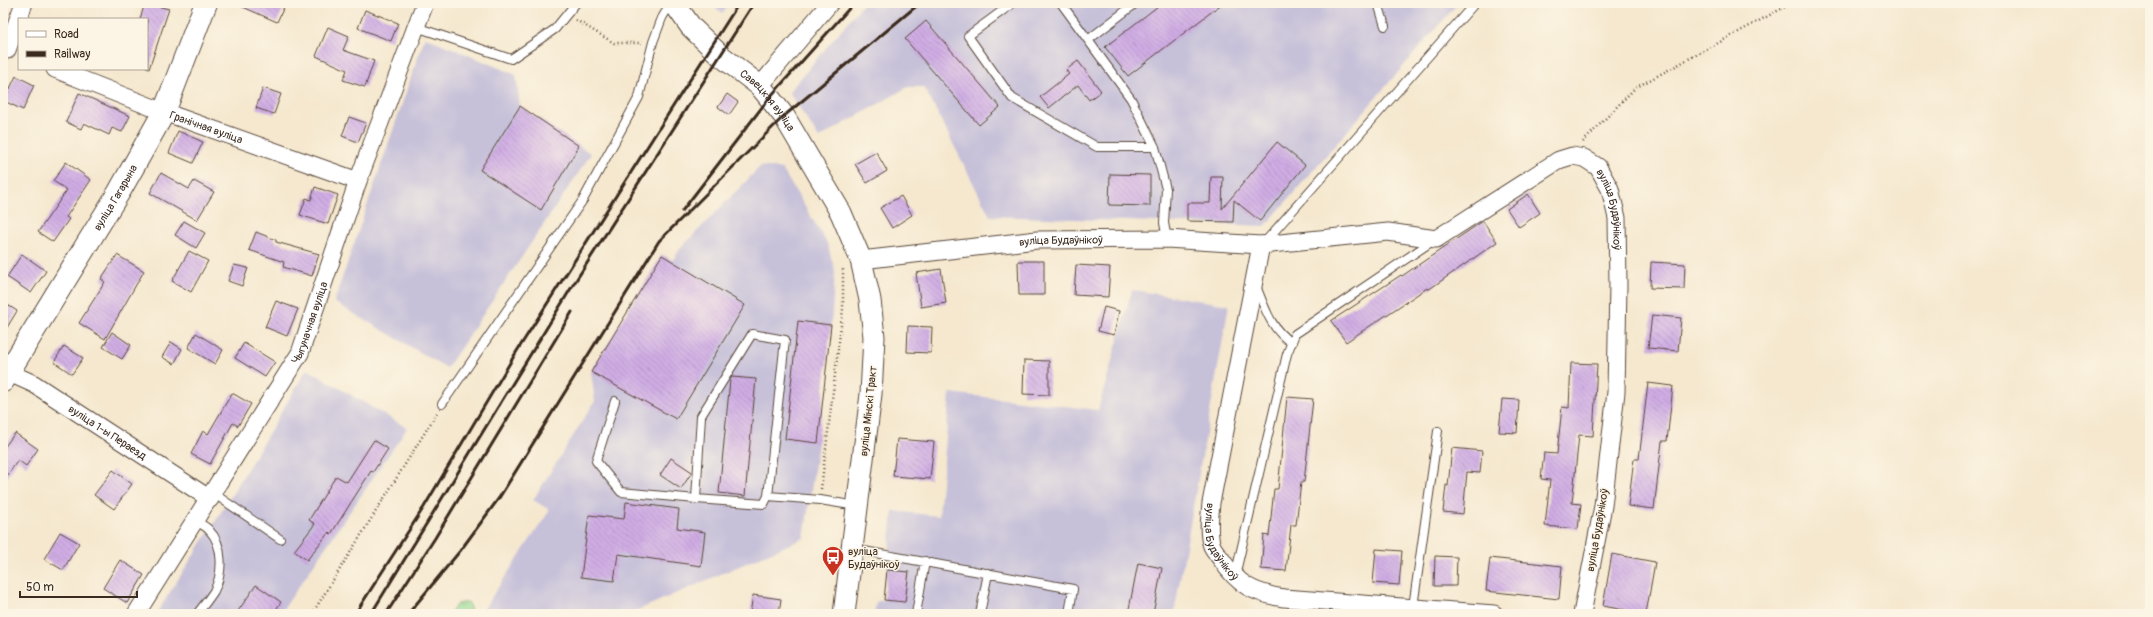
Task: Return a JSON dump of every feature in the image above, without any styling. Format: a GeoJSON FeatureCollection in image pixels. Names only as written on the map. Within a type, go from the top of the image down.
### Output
{"type":"FeatureCollection","features":[{"type":"Feature","properties":{"kind":"main road","name":"вуліца Гагарына"},"geometry":{"type":"LineString","coordinates":[[5,375],[119,192],[164,112],[206,3]]}},
{"type":"Feature","properties":{"kind":"street"},"geometry":{"type":"LineString","coordinates":[[20,18],[24,3]]}},
{"type":"Feature","properties":{"kind":"street","name":"Чыгуначная вуліца"},"geometry":{"type":"LineString","coordinates":[[136,614],[196,521],[300,353],[358,181],[425,3]]}},
{"type":"Feature","properties":{"kind":"street","name":"Савецкая вуліца"},"geometry":{"type":"LineString","coordinates":[[673,3],[691,27],[712,48],[760,86],[784,116],[841,213]]}},
{"type":"Feature","properties":{"kind":"street"},"geometry":{"type":"LineString","coordinates":[[760,86],[830,3]]}},
{"type":"Feature","properties":{"kind":"street"},"geometry":{"type":"LineString","coordinates":[[10,51],[18,24]]}},
{"type":"Feature","properties":{"kind":"street","name":"Гранічная вуліца"},"geometry":{"type":"LineString","coordinates":[[58,70],[164,112],[358,181]]}},
{"type":"Feature","properties":{"kind":"street"},"geometry":{"type":"LineString","coordinates":[[1436,239],[1559,160],[1572,156]]}},
{"type":"Feature","properties":{"kind":"street","name":"вуліца Будаўнікоў"},"geometry":{"type":"LineString","coordinates":[[1572,156],[1584,158],[1598,167],[1610,189],[1617,225],[1616,392],[1603,506],[1582,614]]}},
{"type":"Feature","properties":{"kind":"street","name":"вуліца Мінскі Тракт"},"geometry":{"type":"LineString","coordinates":[[841,213],[852,261],[870,300],[874,337],[871,394],[844,614]]}},
{"type":"Feature","properties":{"kind":"street","name":"вуліца Будаўнікоў"},"geometry":{"type":"LineString","coordinates":[[852,261],[1037,240],[1167,239],[1261,246],[1388,232],[1436,239]]}},
{"type":"Feature","properties":{"kind":"street","name":"вуліца Будаўнікоў"},"geometry":{"type":"LineString","coordinates":[[1261,246],[1211,503],[1210,526],[1212,546],[1227,569],[1244,586],[1256,592],[1276,597],[1494,614]]}},
{"type":"Feature","properties":{"kind":"street","name":"вуліца 1-ы Пераезд"},"geometry":{"type":"LineString","coordinates":[[5,375],[34,384],[211,496]]}},
{"type":"Feature","properties":{"kind":"lane"},"geometry":{"type":"LineString","coordinates":[[416,27],[511,59],[555,29],[576,3]]}},
{"type":"Feature","properties":{"kind":"lane"},"geometry":{"type":"LineString","coordinates":[[442,404],[583,200],[639,98],[653,42],[662,18],[673,3]]}},
{"type":"Feature","properties":{"kind":"lane"},"geometry":{"type":"LineString","coordinates":[[1013,3],[968,36],[1012,98],[1097,147],[1155,147]]}},
{"type":"Feature","properties":{"kind":"lane"},"geometry":{"type":"LineString","coordinates":[[1061,3],[1131,99],[1155,147],[1166,189],[1164,223],[1167,239]]}},
{"type":"Feature","properties":{"kind":"lane"},"geometry":{"type":"LineString","coordinates":[[1088,40],[1136,3]]}},
{"type":"Feature","properties":{"kind":"lane"},"geometry":{"type":"LineString","coordinates":[[1378,3],[1385,26]]}},
{"type":"Feature","properties":{"kind":"lane"},"geometry":{"type":"LineString","coordinates":[[1261,246],[1475,3]]}},
{"type":"Feature","properties":{"kind":"lane"},"geometry":{"type":"LineString","coordinates":[[1235,577],[1287,354],[1295,334],[1436,239]]}},
{"type":"Feature","properties":{"kind":"lane"},"geometry":{"type":"LineString","coordinates":[[1254,282],[1271,323],[1280,336],[1292,343]]}},
{"type":"Feature","properties":{"kind":"lane"},"geometry":{"type":"LineString","coordinates":[[615,401],[596,461],[621,492],[696,499],[764,504],[768,496],[785,340],[752,334],[701,416],[696,499]]}},
{"type":"Feature","properties":{"kind":"lane"},"geometry":{"type":"LineString","coordinates":[[1413,607],[1438,431]]}},
{"type":"Feature","properties":{"kind":"lane"},"geometry":{"type":"LineString","coordinates":[[211,496],[280,539]]}},
{"type":"Feature","properties":{"kind":"lane"},"geometry":{"type":"LineString","coordinates":[[768,496],[820,500],[858,506]]}},
{"type":"Feature","properties":{"kind":"lane"},"geometry":{"type":"LineString","coordinates":[[196,521],[209,530],[216,542],[221,560],[220,575],[214,590],[197,614]]}},
{"type":"Feature","properties":{"kind":"lane"},"geometry":{"type":"LineString","coordinates":[[852,549],[1073,588],[1069,614]]}},
{"type":"Feature","properties":{"kind":"lane"},"geometry":{"type":"LineString","coordinates":[[916,614],[925,561]]}},
{"type":"Feature","properties":{"kind":"lane"},"geometry":{"type":"LineString","coordinates":[[980,614],[988,573]]}},
{"type":"Feature","properties":{"kind":"path"},"geometry":{"type":"LineString","coordinates":[[1572,156],[1581,144],[1636,88],[1792,3]]}},
{"type":"Feature","properties":{"kind":"path"},"geometry":{"type":"LineString","coordinates":[[567,14],[614,43],[653,42]]}},
{"type":"Feature","properties":{"kind":"path"},"geometry":{"type":"LineString","coordinates":[[820,500],[843,309],[852,261]]}},
{"type":"Feature","properties":{"kind":"path"},"geometry":{"type":"LineString","coordinates":[[312,614],[442,404]]}},
{"type":"Feature","properties":{"kind":"shaded area"},"geometry":{"type":"Polygon","coordinates":[[[707,3],[729,3],[723,13],[707,3]]]}},
{"type":"Feature","properties":{"kind":"shaded area"},"geometry":{"type":"Polygon","coordinates":[[[864,3],[1458,3],[1265,226],[990,216],[924,87],[908,87],[819,138],[789,92],[864,3]]]}},
{"type":"Feature","properties":{"kind":"shaded area"},"geometry":{"type":"Polygon","coordinates":[[[425,37],[516,75],[520,106],[591,154],[447,368],[334,302],[425,37]]]}},
{"type":"Feature","properties":{"kind":"shaded area"},"geometry":{"type":"Polygon","coordinates":[[[761,166],[782,169],[827,243],[835,271],[831,325],[818,443],[804,538],[629,614],[481,613],[550,510],[533,500],[595,401],[591,372],[662,255],[673,260],[680,249],[761,166]]]}},
{"type":"Feature","properties":{"kind":"shaded area"},"geometry":{"type":"Polygon","coordinates":[[[1132,290],[1229,305],[1174,614],[874,614],[876,602],[884,600],[893,511],[939,516],[950,393],[1098,410],[1132,290]]]}},
{"type":"Feature","properties":{"kind":"shaded area"},"geometry":{"type":"Polygon","coordinates":[[[307,369],[407,428],[280,614],[156,614],[227,503],[307,369]]]}},
{"type":"Feature","properties":{"kind":"green space"},"geometry":{"type":"Polygon","coordinates":[[[468,602],[472,614],[450,614],[457,604],[468,602]]]}},
{"type":"Feature","properties":{"kind":"building"},"geometry":{"type":"Polygon","coordinates":[[[145,3],[169,9],[149,69],[148,18],[140,18],[145,3]]]}},
{"type":"Feature","properties":{"kind":"building"},"geometry":{"type":"Polygon","coordinates":[[[234,3],[274,3],[284,7],[277,22],[234,3]]]}},
{"type":"Feature","properties":{"kind":"building"},"geometry":{"type":"Polygon","coordinates":[[[1162,3],[1223,3],[1128,76],[1105,47],[1162,3]]]}},
{"type":"Feature","properties":{"kind":"building"},"geometry":{"type":"Polygon","coordinates":[[[365,10],[398,23],[391,41],[358,28],[365,10]]]}},
{"type":"Feature","properties":{"kind":"building"},"geometry":{"type":"Polygon","coordinates":[[[926,21],[1000,107],[979,125],[905,39],[926,21]]]}},
{"type":"Feature","properties":{"kind":"building"},"geometry":{"type":"Polygon","coordinates":[[[328,27],[349,36],[343,50],[374,61],[365,87],[343,80],[347,70],[316,56],[328,27]]]}},
{"type":"Feature","properties":{"kind":"building"},"geometry":{"type":"Polygon","coordinates":[[[1078,61],[1101,91],[1089,100],[1078,85],[1049,108],[1040,97],[1069,74],[1066,70],[1078,61]]]}},
{"type":"Feature","properties":{"kind":"building"},"geometry":{"type":"Polygon","coordinates":[[[16,76],[34,85],[23,110],[4,101],[16,76]]]}},
{"type":"Feature","properties":{"kind":"building"},"geometry":{"type":"Polygon","coordinates":[[[263,88],[281,94],[274,114],[256,108],[263,88]]]}},
{"type":"Feature","properties":{"kind":"building"},"geometry":{"type":"Polygon","coordinates":[[[79,93],[130,116],[122,132],[112,128],[109,135],[84,123],[81,129],[66,122],[79,93]]]}},
{"type":"Feature","properties":{"kind":"building"},"geometry":{"type":"Polygon","coordinates":[[[727,94],[738,102],[729,115],[718,107],[727,94]]]}},
{"type":"Feature","properties":{"kind":"building"},"geometry":{"type":"Polygon","coordinates":[[[520,106],[579,146],[541,210],[480,170],[520,106]]]}},
{"type":"Feature","properties":{"kind":"building"},"geometry":{"type":"Polygon","coordinates":[[[349,117],[366,123],[358,142],[342,136],[349,117]]]}},
{"type":"Feature","properties":{"kind":"building"},"geometry":{"type":"Polygon","coordinates":[[[178,131],[203,142],[193,163],[169,153],[178,131]]]}},
{"type":"Feature","properties":{"kind":"building"},"geometry":{"type":"Polygon","coordinates":[[[1277,142],[1305,165],[1260,221],[1234,200],[1233,222],[1187,221],[1187,203],[1210,203],[1211,177],[1223,177],[1222,209],[1277,142]]]}},
{"type":"Feature","properties":{"kind":"building"},"geometry":{"type":"Polygon","coordinates":[[[876,152],[887,171],[867,183],[855,164],[876,152]]]}},
{"type":"Feature","properties":{"kind":"building"},"geometry":{"type":"Polygon","coordinates":[[[66,162],[91,180],[66,217],[69,219],[53,242],[38,232],[67,190],[53,181],[66,162]]]}},
{"type":"Feature","properties":{"kind":"building"},"geometry":{"type":"Polygon","coordinates":[[[161,173],[189,189],[194,181],[214,192],[197,220],[150,193],[161,173]]]}},
{"type":"Feature","properties":{"kind":"building"},"geometry":{"type":"Polygon","coordinates":[[[1110,174],[1150,175],[1150,206],[1109,205],[1110,174]]]}},
{"type":"Feature","properties":{"kind":"building"},"geometry":{"type":"Polygon","coordinates":[[[315,187],[338,195],[328,224],[300,215],[306,198],[311,200],[315,187]]]}},
{"type":"Feature","properties":{"kind":"building"},"geometry":{"type":"Polygon","coordinates":[[[1528,194],[1540,213],[1519,227],[1507,209],[1528,194]]]}},
{"type":"Feature","properties":{"kind":"building"},"geometry":{"type":"Polygon","coordinates":[[[901,196],[912,215],[892,228],[880,208],[901,196]]]}},
{"type":"Feature","properties":{"kind":"building"},"geometry":{"type":"Polygon","coordinates":[[[184,221],[205,233],[196,248],[175,235],[184,221]]]}},
{"type":"Feature","properties":{"kind":"building"},"geometry":{"type":"Polygon","coordinates":[[[1483,221],[1497,242],[1428,290],[1427,288],[1346,342],[1331,321],[1401,275],[1402,276],[1483,221]]]}},
{"type":"Feature","properties":{"kind":"building"},"geometry":{"type":"Polygon","coordinates":[[[256,232],[276,240],[276,242],[319,254],[312,276],[283,267],[284,262],[249,250],[256,232]]]}},
{"type":"Feature","properties":{"kind":"building"},"geometry":{"type":"Polygon","coordinates":[[[189,251],[208,261],[191,292],[172,281],[189,251]]]}},
{"type":"Feature","properties":{"kind":"building"},"geometry":{"type":"Polygon","coordinates":[[[22,254],[46,271],[31,293],[7,277],[22,254]]]}},
{"type":"Feature","properties":{"kind":"building"},"geometry":{"type":"Polygon","coordinates":[[[117,255],[144,271],[105,339],[79,323],[105,282],[101,279],[117,255]]]}},
{"type":"Feature","properties":{"kind":"building"},"geometry":{"type":"Polygon","coordinates":[[[662,255],[745,305],[676,419],[591,372],[662,255]]]}},
{"type":"Feature","properties":{"kind":"building"},"geometry":{"type":"Polygon","coordinates":[[[1018,261],[1044,261],[1044,295],[1019,295],[1018,261]]]}},
{"type":"Feature","properties":{"kind":"building"},"geometry":{"type":"Polygon","coordinates":[[[1651,262],[1685,264],[1684,289],[1650,288],[1651,262]]]}},
{"type":"Feature","properties":{"kind":"building"},"geometry":{"type":"Polygon","coordinates":[[[234,265],[248,268],[242,286],[228,281],[234,265]]]}},
{"type":"Feature","properties":{"kind":"building"},"geometry":{"type":"Polygon","coordinates":[[[1076,265],[1110,267],[1108,297],[1074,295],[1076,265]]]}},
{"type":"Feature","properties":{"kind":"building"},"geometry":{"type":"Polygon","coordinates":[[[941,269],[946,303],[921,307],[916,273],[941,269]]]}},
{"type":"Feature","properties":{"kind":"building"},"geometry":{"type":"Polygon","coordinates":[[[276,301],[298,309],[287,336],[265,327],[276,301]]]}},
{"type":"Feature","properties":{"kind":"building"},"geometry":{"type":"Polygon","coordinates":[[[3,302],[17,311],[3,334],[3,302]]]}},
{"type":"Feature","properties":{"kind":"building"},"geometry":{"type":"Polygon","coordinates":[[[1104,307],[1119,311],[1114,335],[1098,331],[1104,307]]]}},
{"type":"Feature","properties":{"kind":"building"},"geometry":{"type":"Polygon","coordinates":[[[1652,315],[1681,318],[1678,351],[1648,348],[1652,315]]]}},
{"type":"Feature","properties":{"kind":"building"},"geometry":{"type":"Polygon","coordinates":[[[798,321],[831,325],[818,443],[785,439],[798,321]]]}},
{"type":"Feature","properties":{"kind":"building"},"geometry":{"type":"Polygon","coordinates":[[[908,326],[932,327],[931,353],[907,352],[908,326]]]}},
{"type":"Feature","properties":{"kind":"building"},"geometry":{"type":"Polygon","coordinates":[[[112,332],[131,345],[122,359],[103,347],[112,332]]]}},
{"type":"Feature","properties":{"kind":"building"},"geometry":{"type":"Polygon","coordinates":[[[196,333],[223,350],[215,364],[188,348],[196,333]]]}},
{"type":"Feature","properties":{"kind":"building"},"geometry":{"type":"Polygon","coordinates":[[[171,342],[182,349],[174,364],[162,357],[171,342]]]}},
{"type":"Feature","properties":{"kind":"building"},"geometry":{"type":"Polygon","coordinates":[[[244,343],[275,362],[265,377],[235,358],[244,343]]]}},
{"type":"Feature","properties":{"kind":"building"},"geometry":{"type":"Polygon","coordinates":[[[64,346],[83,358],[72,374],[54,362],[64,346]]]}},
{"type":"Feature","properties":{"kind":"building"},"geometry":{"type":"Polygon","coordinates":[[[1024,360],[1049,361],[1049,395],[1023,394],[1024,360]]]}},
{"type":"Feature","properties":{"kind":"building"},"geometry":{"type":"Polygon","coordinates":[[[1571,363],[1597,364],[1593,436],[1579,435],[1572,503],[1581,504],[1578,529],[1545,526],[1550,480],[1541,479],[1544,453],[1557,454],[1562,407],[1569,408],[1571,363]]]}},
{"type":"Feature","properties":{"kind":"building"},"geometry":{"type":"Polygon","coordinates":[[[732,377],[756,379],[745,496],[719,493],[730,380],[732,377]]]}},
{"type":"Feature","properties":{"kind":"building"},"geometry":{"type":"Polygon","coordinates":[[[1648,383],[1673,386],[1667,441],[1662,441],[1654,509],[1628,506],[1634,459],[1639,459],[1648,383]]]}},
{"type":"Feature","properties":{"kind":"building"},"geometry":{"type":"Polygon","coordinates":[[[232,393],[251,404],[238,426],[233,423],[210,464],[191,454],[203,431],[208,434],[232,393]]]}},
{"type":"Feature","properties":{"kind":"building"},"geometry":{"type":"Polygon","coordinates":[[[1287,397],[1313,399],[1304,482],[1301,482],[1296,525],[1291,525],[1286,571],[1261,569],[1264,535],[1269,536],[1274,489],[1278,489],[1287,397]]]}},
{"type":"Feature","properties":{"kind":"building"},"geometry":{"type":"Polygon","coordinates":[[[1502,399],[1519,400],[1517,433],[1499,432],[1502,399]]]}},
{"type":"Feature","properties":{"kind":"building"},"geometry":{"type":"Polygon","coordinates":[[[15,433],[38,449],[26,466],[18,460],[3,482],[3,449],[15,433]]]}},
{"type":"Feature","properties":{"kind":"building"},"geometry":{"type":"Polygon","coordinates":[[[897,439],[934,442],[930,479],[893,476],[897,439]]]}},
{"type":"Feature","properties":{"kind":"building"},"geometry":{"type":"Polygon","coordinates":[[[374,440],[388,449],[373,472],[371,471],[331,534],[329,532],[307,560],[294,551],[315,524],[309,520],[336,476],[347,482],[374,440]]]}},
{"type":"Feature","properties":{"kind":"building"},"geometry":{"type":"Polygon","coordinates":[[[1452,448],[1482,451],[1480,473],[1467,472],[1463,514],[1443,512],[1446,485],[1448,486],[1452,448]]]}},
{"type":"Feature","properties":{"kind":"building"},"geometry":{"type":"Polygon","coordinates":[[[671,458],[692,472],[681,489],[660,475],[671,458]]]}},
{"type":"Feature","properties":{"kind":"building"},"geometry":{"type":"Polygon","coordinates":[[[113,470],[132,484],[114,509],[94,495],[113,470]]]}},
{"type":"Feature","properties":{"kind":"building"},"geometry":{"type":"Polygon","coordinates":[[[626,502],[679,509],[677,528],[705,532],[701,566],[618,554],[614,581],[581,577],[589,515],[624,519],[626,502]]]}},
{"type":"Feature","properties":{"kind":"building"},"geometry":{"type":"Polygon","coordinates":[[[60,532],[79,543],[63,570],[44,559],[60,532]]]}},
{"type":"Feature","properties":{"kind":"building"},"geometry":{"type":"Polygon","coordinates":[[[1376,549],[1402,551],[1399,585],[1373,583],[1376,549]]]}},
{"type":"Feature","properties":{"kind":"building"},"geometry":{"type":"Polygon","coordinates":[[[1612,554],[1655,562],[1646,614],[1603,606],[1612,554]]]}},
{"type":"Feature","properties":{"kind":"building"},"geometry":{"type":"Polygon","coordinates":[[[1435,556],[1457,557],[1456,586],[1434,586],[1435,556]]]}},
{"type":"Feature","properties":{"kind":"building"},"geometry":{"type":"Polygon","coordinates":[[[1490,558],[1562,566],[1559,599],[1486,591],[1490,558]]]}},
{"type":"Feature","properties":{"kind":"building"},"geometry":{"type":"Polygon","coordinates":[[[120,560],[144,575],[127,603],[103,588],[120,560]]]}},
{"type":"Feature","properties":{"kind":"building"},"geometry":{"type":"Polygon","coordinates":[[[1138,563],[1162,568],[1153,614],[1128,614],[1138,563]]]}},
{"type":"Feature","properties":{"kind":"building"},"geometry":{"type":"Polygon","coordinates":[[[887,570],[909,572],[905,602],[884,600],[887,570]]]}},
{"type":"Feature","properties":{"kind":"building"},"geometry":{"type":"Polygon","coordinates":[[[256,585],[281,602],[273,614],[236,614],[256,585]]]}},
{"type":"Feature","properties":{"kind":"building"},"geometry":{"type":"Polygon","coordinates":[[[753,595],[781,599],[779,614],[750,614],[753,595]]]}},
{"type":"Feature","properties":{"kind":"railway"},"geometry":{"type":"LineString","coordinates":[[355,614],[424,507],[517,351],[739,3]]}},
{"type":"Feature","properties":{"kind":"railway"},"geometry":{"type":"LineString","coordinates":[[371,614],[573,285],[754,3]]}},
{"type":"Feature","properties":{"kind":"railway"},"geometry":{"type":"LineString","coordinates":[[682,211],[770,97],[854,3]]}},
{"type":"Feature","properties":{"kind":"railway"},"geometry":{"type":"LineString","coordinates":[[408,614],[460,551],[499,498],[659,241],[784,116],[920,3]]}},
{"type":"Feature","properties":{"kind":"railway"},"geometry":{"type":"LineString","coordinates":[[386,614],[435,538],[572,312]]}},
{"type":"Feature","properties":{"kind":"place","name":"вуліца Будаўнікоў"},"geometry":{"type":"Point","coordinates":[833,576]}}]}
